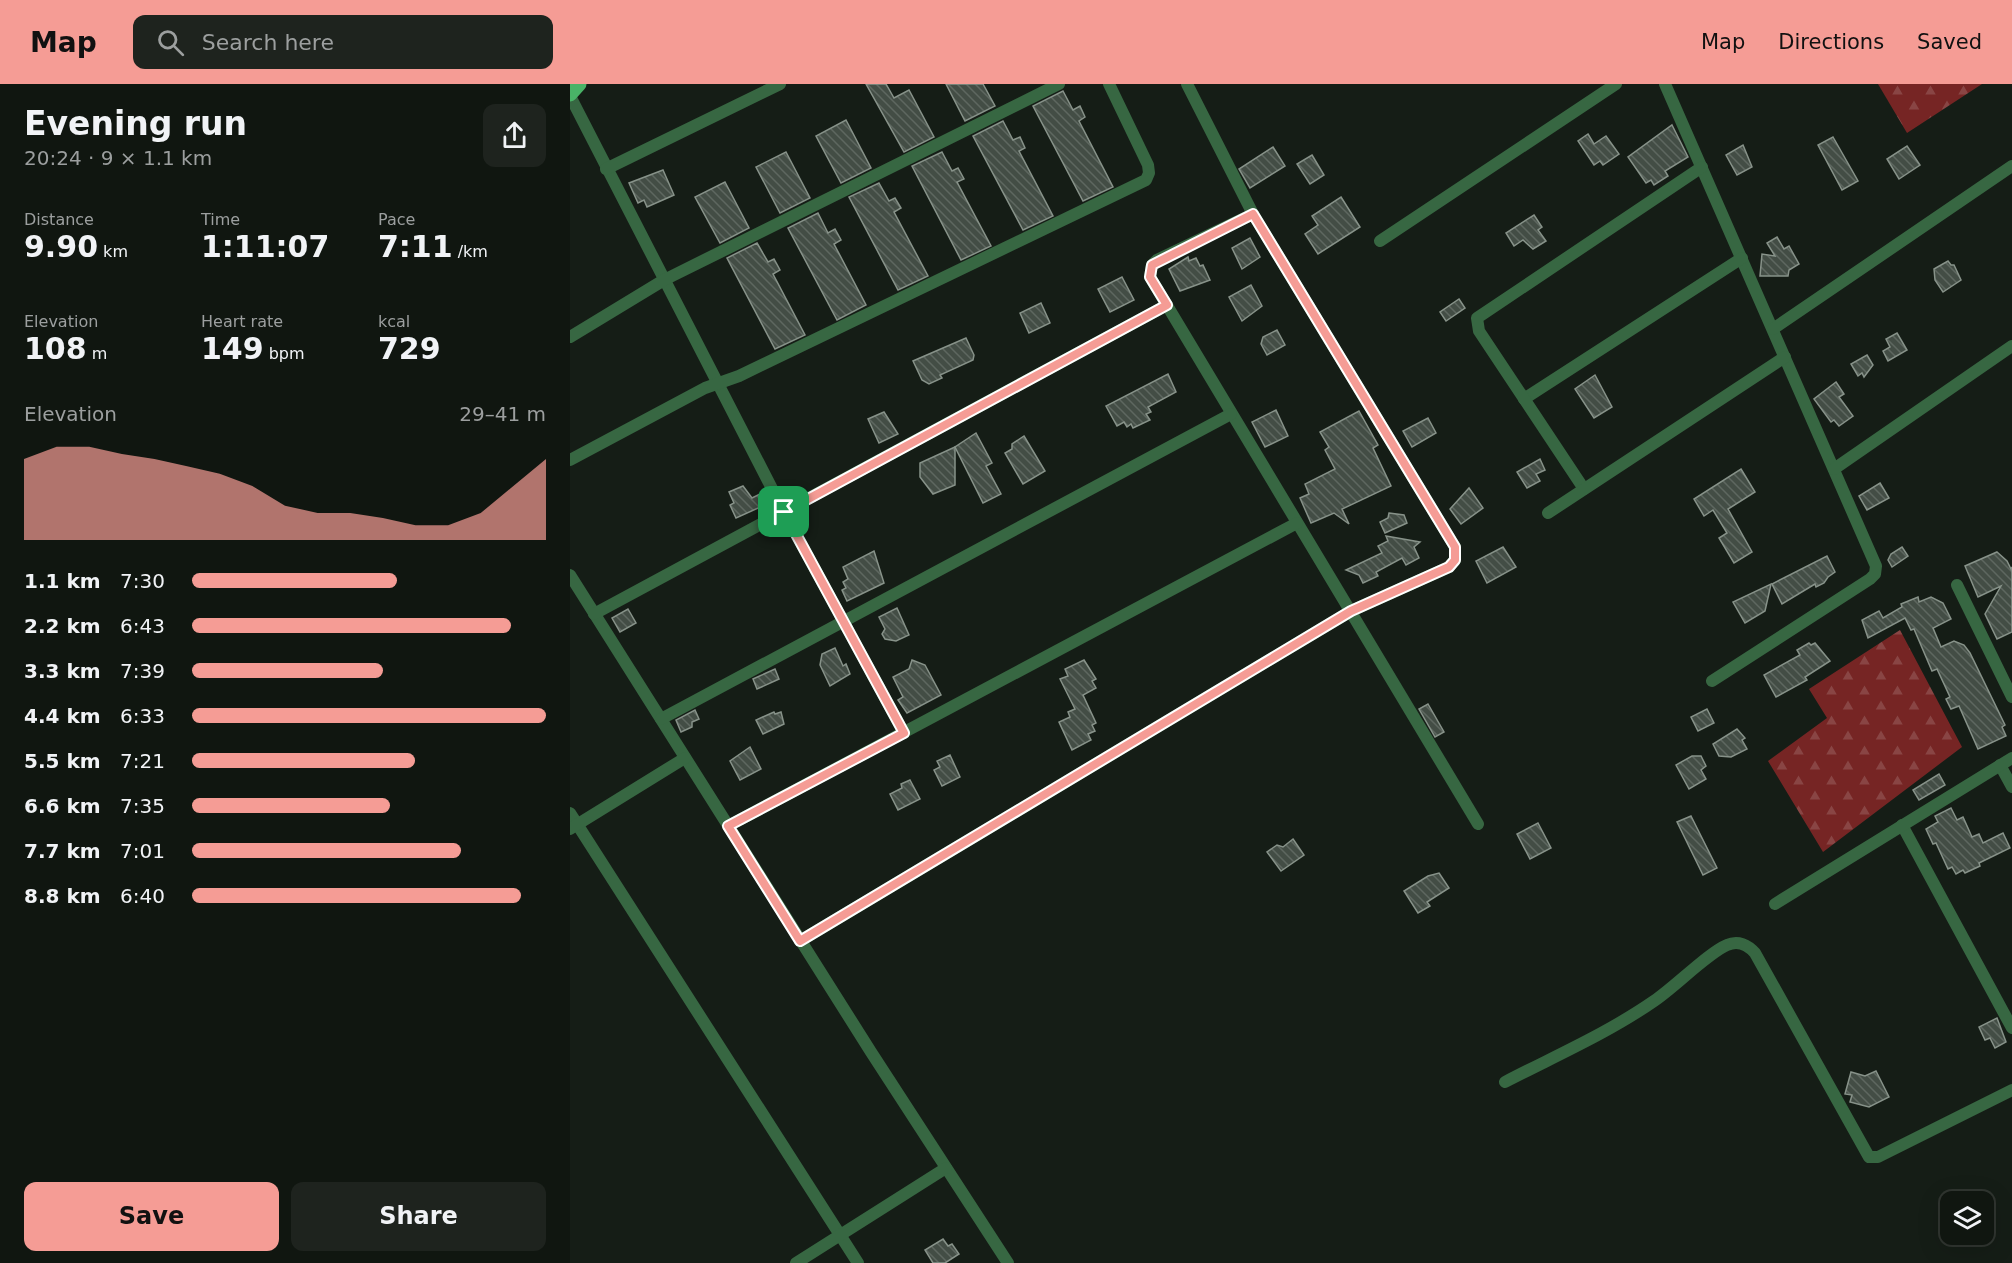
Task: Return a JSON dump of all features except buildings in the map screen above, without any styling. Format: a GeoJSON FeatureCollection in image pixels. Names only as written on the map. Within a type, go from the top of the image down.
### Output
{"type":"FeatureCollection","features":[{"type":"Feature","properties":{"kind":"main road"},"geometry":{"type":"LineString","coordinates":[[570,95],[579,84]]}},
{"type":"Feature","properties":{"kind":"street"},"geometry":{"type":"LineString","coordinates":[[606,169],[780,84]]}},
{"type":"Feature","properties":{"kind":"street"},"geometry":{"type":"LineString","coordinates":[[570,337],[664,280],[1059,84]]}},
{"type":"Feature","properties":{"kind":"street"},"geometry":{"type":"LineString","coordinates":[[570,460],[718,384],[739,376],[1146,180],[1148,165],[1109,84]]}},
{"type":"Feature","properties":{"kind":"street"},"geometry":{"type":"LineString","coordinates":[[800,941],[1351,611],[1449,567],[1455,560],[1457,551],[1253,214],[1187,84]]}},
{"type":"Feature","properties":{"kind":"street"},"geometry":{"type":"LineString","coordinates":[[1380,241],[1616,84]]}},
{"type":"Feature","properties":{"kind":"street"},"geometry":{"type":"LineString","coordinates":[[1665,84],[1875,562],[1875,574],[1712,681]]}},
{"type":"Feature","properties":{"kind":"street"},"geometry":{"type":"LineString","coordinates":[[570,95],[784,512],[904,733]]}},
{"type":"Feature","properties":{"kind":"street"},"geometry":{"type":"LineString","coordinates":[[1773,330],[2012,166]]}},
{"type":"Feature","properties":{"kind":"street"},"geometry":{"type":"LineString","coordinates":[[1584,489],[1476,327],[1479,314],[1701,167]]}},
{"type":"Feature","properties":{"kind":"street"},"geometry":{"type":"LineString","coordinates":[[1253,214],[1152,265],[1150,277],[1478,824]]}},
{"type":"Feature","properties":{"kind":"street"},"geometry":{"type":"LineString","coordinates":[[1524,399],[1742,258]]}},
{"type":"Feature","properties":{"kind":"street"},"geometry":{"type":"LineString","coordinates":[[594,614],[1167,305]]}},
{"type":"Feature","properties":{"kind":"street"},"geometry":{"type":"LineString","coordinates":[[1834,469],[2012,346]]}},
{"type":"Feature","properties":{"kind":"street"},"geometry":{"type":"LineString","coordinates":[[1548,513],[1785,357]]}},
{"type":"Feature","properties":{"kind":"street"},"geometry":{"type":"LineString","coordinates":[[661,719],[1231,414]]}},
{"type":"Feature","properties":{"kind":"street"},"geometry":{"type":"LineString","coordinates":[[728,826],[1297,523]]}},
{"type":"Feature","properties":{"kind":"street"},"geometry":{"type":"LineString","coordinates":[[570,575],[800,941],[1008,1263]]}},
{"type":"Feature","properties":{"kind":"street"},"geometry":{"type":"LineString","coordinates":[[1957,585],[2012,697]]}},
{"type":"Feature","properties":{"kind":"street"},"geometry":{"type":"LineString","coordinates":[[574,827],[685,758]]}},
{"type":"Feature","properties":{"kind":"street"},"geometry":{"type":"LineString","coordinates":[[1775,904],[2012,758]]}},
{"type":"Feature","properties":{"kind":"street"},"geometry":{"type":"LineString","coordinates":[[2000,765],[2012,787]]}},
{"type":"Feature","properties":{"kind":"street"},"geometry":{"type":"LineString","coordinates":[[570,813],[574,827],[858,1263]]}},
{"type":"Feature","properties":{"kind":"street"},"geometry":{"type":"LineString","coordinates":[[1902,825],[2012,1028]]}},
{"type":"Feature","properties":{"kind":"street"},"geometry":{"type":"LineString","coordinates":[[1505,1082],[1632,1015],[1683,980],[1722,948],[1733,943],[1746,945],[1755,953],[1869,1157],[1878,1157],[2012,1090]]}},
{"type":"Feature","properties":{"kind":"street"},"geometry":{"type":"LineString","coordinates":[[796,1263],[946,1168]]}},
{"type":"Feature","properties":{"kind":"green space"},"geometry":{"type":"Polygon","coordinates":[[[1878,84],[1982,84],[1907,133],[1878,84]]]}},
{"type":"Feature","properties":{"kind":"green space"},"geometry":{"type":"Polygon","coordinates":[[[1900,630],[1962,747],[1823,852],[1768,761],[1827,718],[1809,689],[1900,630]]]}},
{"type":"Feature","properties":{"kind":"route"},"geometry":{"type":"LineString","coordinates":[[1253,214],[1455,547],[1457,556],[1449,567],[1351,611],[800,941],[728,826],[904,733],[784,512],[1167,305],[1150,277],[1149,271],[1152,265],[1157,260],[1253,214]]}}]}
